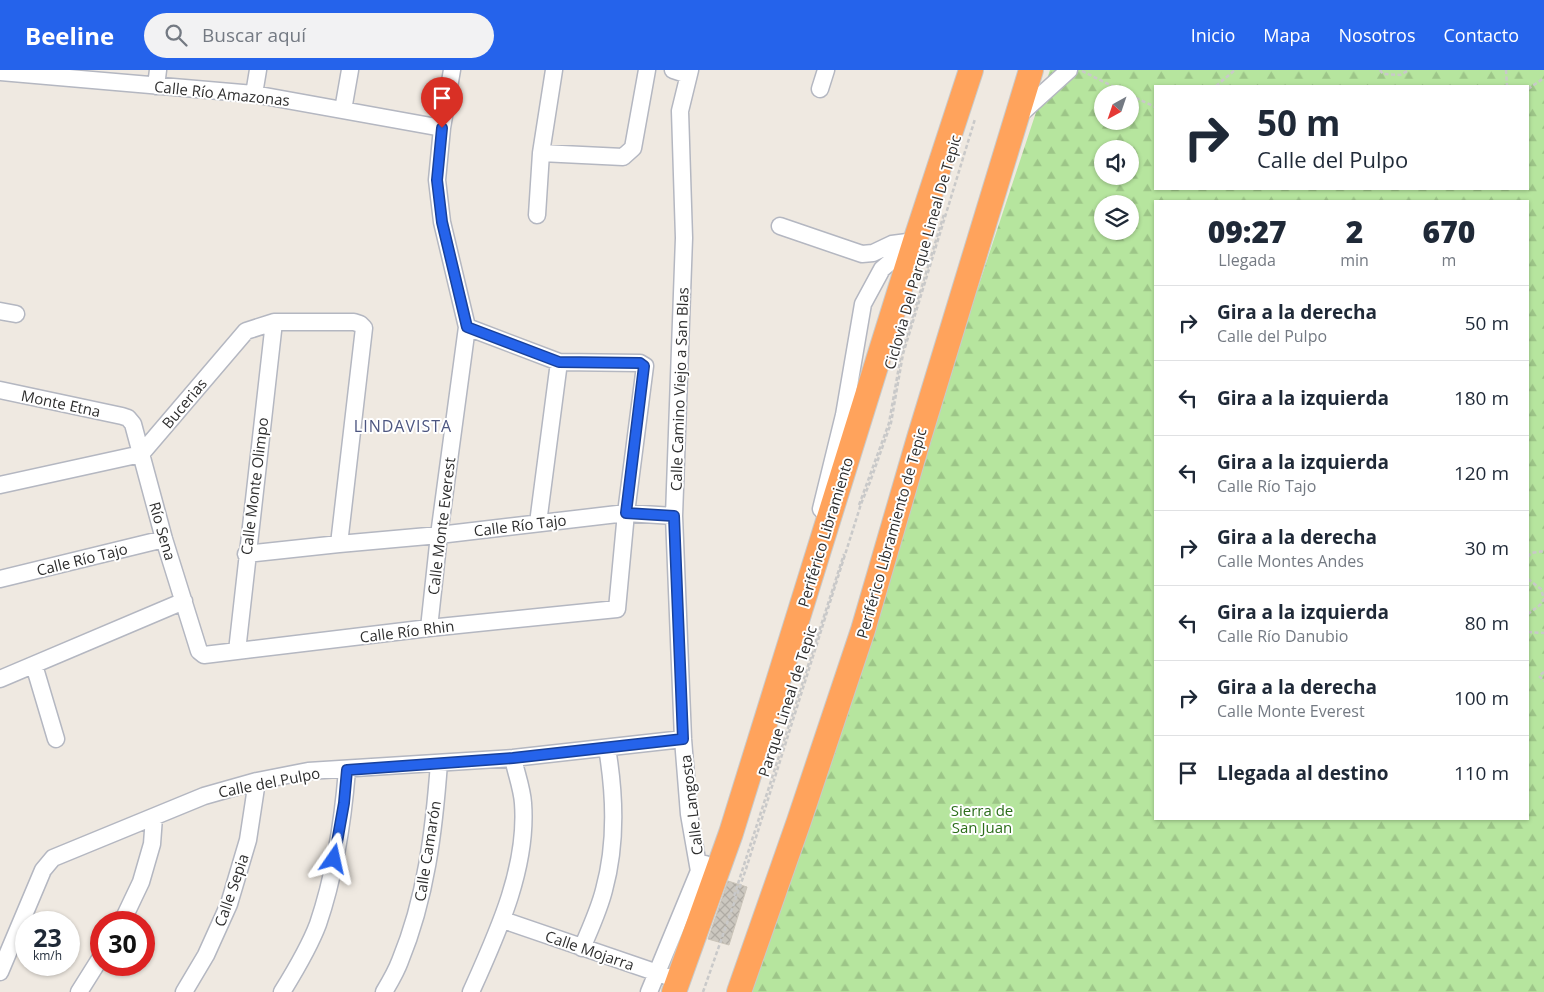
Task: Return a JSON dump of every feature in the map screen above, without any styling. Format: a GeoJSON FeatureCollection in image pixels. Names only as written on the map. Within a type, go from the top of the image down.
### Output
{"type":"FeatureCollection","features":[{"type":"Feature","properties":{"kind":"highway","name":"Periférico Libramiento"},"geometry":{"type":"LineString","coordinates":[[670,982],[730,833],[915,241],[971,70]]}},
{"type":"Feature","properties":{"kind":"highway","name":"Periférico Libramiento de Tepic"},"geometry":{"type":"LineString","coordinates":[[739,992],[863,630],[919,438],[1031,70]]}},
{"type":"Feature","properties":{"kind":"street"},"geometry":{"type":"LineString","coordinates":[[254,94],[258,70]]}},
{"type":"Feature","properties":{"kind":"street"},"geometry":{"type":"LineString","coordinates":[[343,110],[350,70]]}},
{"type":"Feature","properties":{"kind":"street","name":"Calle Monte Everest"},"geometry":{"type":"LineString","coordinates":[[429,628],[439,535],[467,327],[442,222],[437,180],[442,128],[452,70]]}},
{"type":"Feature","properties":{"kind":"street"},"geometry":{"type":"LineString","coordinates":[[537,215],[541,153],[554,70]]}},
{"type":"Feature","properties":{"kind":"street"},"geometry":{"type":"LineString","coordinates":[[541,153],[623,157],[629,154],[633,148],[647,70]]}},
{"type":"Feature","properties":{"kind":"street"},"geometry":{"type":"LineString","coordinates":[[820,89],[826,70]]}},
{"type":"Feature","properties":{"kind":"street"},"geometry":{"type":"LineString","coordinates":[[1015,119],[1069,70]]}},
{"type":"Feature","properties":{"kind":"street","name":"Calle Río Amazonas"},"geometry":{"type":"LineString","coordinates":[[0,72],[157,78],[442,128]]}},
{"type":"Feature","properties":{"kind":"street","name":"Calle Camino Viejo a San Blas"},"geometry":{"type":"LineString","coordinates":[[683,72],[680,111],[684,238],[674,516],[683,739]]}},
{"type":"Feature","properties":{"kind":"street"},"geometry":{"type":"LineString","coordinates":[[780,226],[862,254],[873,252],[892,244],[915,241]]}},
{"type":"Feature","properties":{"kind":"street"},"geometry":{"type":"LineString","coordinates":[[818,555],[821,511],[844,414],[863,304],[882,269],[915,241]]}},
{"type":"Feature","properties":{"kind":"street","name":"Bucerias"},"geometry":{"type":"LineString","coordinates":[[141,454],[246,331],[274,322],[354,322],[360,324],[364,328],[339,544]]}},
{"type":"Feature","properties":{"kind":"street","name":"Calle Monte Olimpo"},"geometry":{"type":"LineString","coordinates":[[237,651],[246,554],[274,322]]}},
{"type":"Feature","properties":{"kind":"street"},"geometry":{"type":"LineString","coordinates":[[467,327],[559,362],[640,363],[644,366],[626,513]]}},
{"type":"Feature","properties":{"kind":"street"},"geometry":{"type":"LineString","coordinates":[[538,523],[559,362]]}},
{"type":"Feature","properties":{"kind":"street","name":"Monte Etna"},"geometry":{"type":"LineString","coordinates":[[0,390],[122,416]]}},
{"type":"Feature","properties":{"kind":"street","name":"Río Sena"},"geometry":{"type":"LineString","coordinates":[[122,416],[128,418],[133,424],[164,539],[198,651]]}},
{"type":"Feature","properties":{"kind":"street"},"geometry":{"type":"LineString","coordinates":[[0,485],[141,454]]}},
{"type":"Feature","properties":{"kind":"street","name":"Calle Río Tajo"},"geometry":{"type":"LineString","coordinates":[[246,554],[439,535],[626,513],[674,516]]}},
{"type":"Feature","properties":{"kind":"street","name":"Calle Río Rhin"},"geometry":{"type":"LineString","coordinates":[[198,651],[204,655],[617,608],[626,513]]}},
{"type":"Feature","properties":{"kind":"street","name":"Calle Río Tajo"},"geometry":{"type":"LineString","coordinates":[[0,579],[164,539]]}},
{"type":"Feature","properties":{"kind":"street"},"geometry":{"type":"LineString","coordinates":[[0,680],[184,601]]}},
{"type":"Feature","properties":{"kind":"street"},"geometry":{"type":"LineString","coordinates":[[34,665],[56,739]]}},
{"type":"Feature","properties":{"kind":"street","name":"Calle del Pulpo"},"geometry":{"type":"LineString","coordinates":[[0,972],[47,864],[53,858],[204,796],[257,781],[308,771],[513,758],[683,739]]}},
{"type":"Feature","properties":{"kind":"street","name":"Calle Langosta"},"geometry":{"type":"LineString","coordinates":[[683,739],[689,814],[699,871]]}},
{"type":"Feature","properties":{"kind":"street"},"geometry":{"type":"LineString","coordinates":[[582,948],[604,890],[614,838],[613,786],[607,748]]}},
{"type":"Feature","properties":{"kind":"street"},"geometry":{"type":"LineString","coordinates":[[471,992],[503,920],[523,841],[524,802],[513,758]]}},
{"type":"Feature","properties":{"kind":"street","name":"Calle Camarón"},"geometry":{"type":"LineString","coordinates":[[384,992],[400,963],[416,918],[428,869],[436,807],[438,763]]}},
{"type":"Feature","properties":{"kind":"street"},"geometry":{"type":"LineString","coordinates":[[282,992],[296,970],[318,925],[341,822],[347,770]]}},
{"type":"Feature","properties":{"kind":"street","name":"Calle Sepia"},"geometry":{"type":"LineString","coordinates":[[184,992],[206,955],[229,904],[248,840],[257,781]]}},
{"type":"Feature","properties":{"kind":"street"},"geometry":{"type":"LineString","coordinates":[[127,911],[140,882],[152,844],[154,817]]}},
{"type":"Feature","properties":{"kind":"street","name":"Calle Langosta"},"geometry":{"type":"LineString","coordinates":[[649,992],[670,982],[699,871],[730,833]]}},
{"type":"Feature","properties":{"kind":"street","name":"Calle Mojarra"},"geometry":{"type":"LineString","coordinates":[[503,920],[670,982]]}},
{"type":"Feature","properties":{"kind":"street"},"geometry":{"type":"LineString","coordinates":[[79,992],[90,974]]}},
{"type":"Feature","properties":{"kind":"path"},"geometry":{"type":"LineString","coordinates":[[1080,70],[1111,85]]}},
{"type":"Feature","properties":{"kind":"path"},"geometry":{"type":"LineString","coordinates":[[1217,85],[1235,70]]}},
{"type":"Feature","properties":{"kind":"path"},"geometry":{"type":"LineString","coordinates":[[1380,70],[1384,74],[1400,75],[1409,70]]}},
{"type":"Feature","properties":{"kind":"path"},"geometry":{"type":"LineString","coordinates":[[1506,70],[1507,85]]}},
{"type":"Feature","properties":{"kind":"path"},"geometry":{"type":"LineString","coordinates":[[1529,88],[1544,78]]}},
{"type":"Feature","properties":{"kind":"path"},"geometry":{"type":"LineString","coordinates":[[1139,99],[1154,106]]}},
{"type":"Feature","properties":{"kind":"path","name":"Parque Lineal de Tepic"},"geometry":{"type":"LineString","coordinates":[[702,992],[745,869],[861,504],[891,423],[904,354],[976,113]]}},
{"type":"Feature","properties":{"kind":"path"},"geometry":{"type":"LineString","coordinates":[[1529,556],[1531,553],[1544,551]]}},
{"type":"Feature","properties":{"kind":"path"},"geometry":{"type":"LineString","coordinates":[[1529,580],[1540,589],[1544,599],[1540,605],[1529,613]]}},
{"type":"Feature","properties":{"kind":"path"},"geometry":{"type":"LineString","coordinates":[[1529,632],[1544,633]]}},
{"type":"Feature","properties":{"kind":"path"},"geometry":{"type":"LineString","coordinates":[[1544,672],[1538,676],[1544,681]]}},
{"type":"Feature","properties":{"kind":"green space","name":"Sierra de San Juan"},"geometry":{"type":"Polygon","coordinates":[[[1050,70],[1544,70],[1544,992],[740,992],[855,659],[1050,70]]]}},
{"type":"Feature","properties":{"kind":"building"},"geometry":{"type":"Polygon","coordinates":[[[728,881],[747,887],[729,945],[708,939],[728,881]]]}},
{"type":"Feature","properties":{"kind":"district","name":"LINDAVISTA"},"geometry":{"type":"Point","coordinates":[403,426]}},
{"type":"Feature","properties":{"kind":"route"},"geometry":{"type":"LineString","coordinates":[[334,859],[344,803],[347,770],[513,758],[683,739],[674,516],[626,513],[644,366],[640,363],[559,362],[467,327],[442,222],[437,180],[442,128]]}}]}
